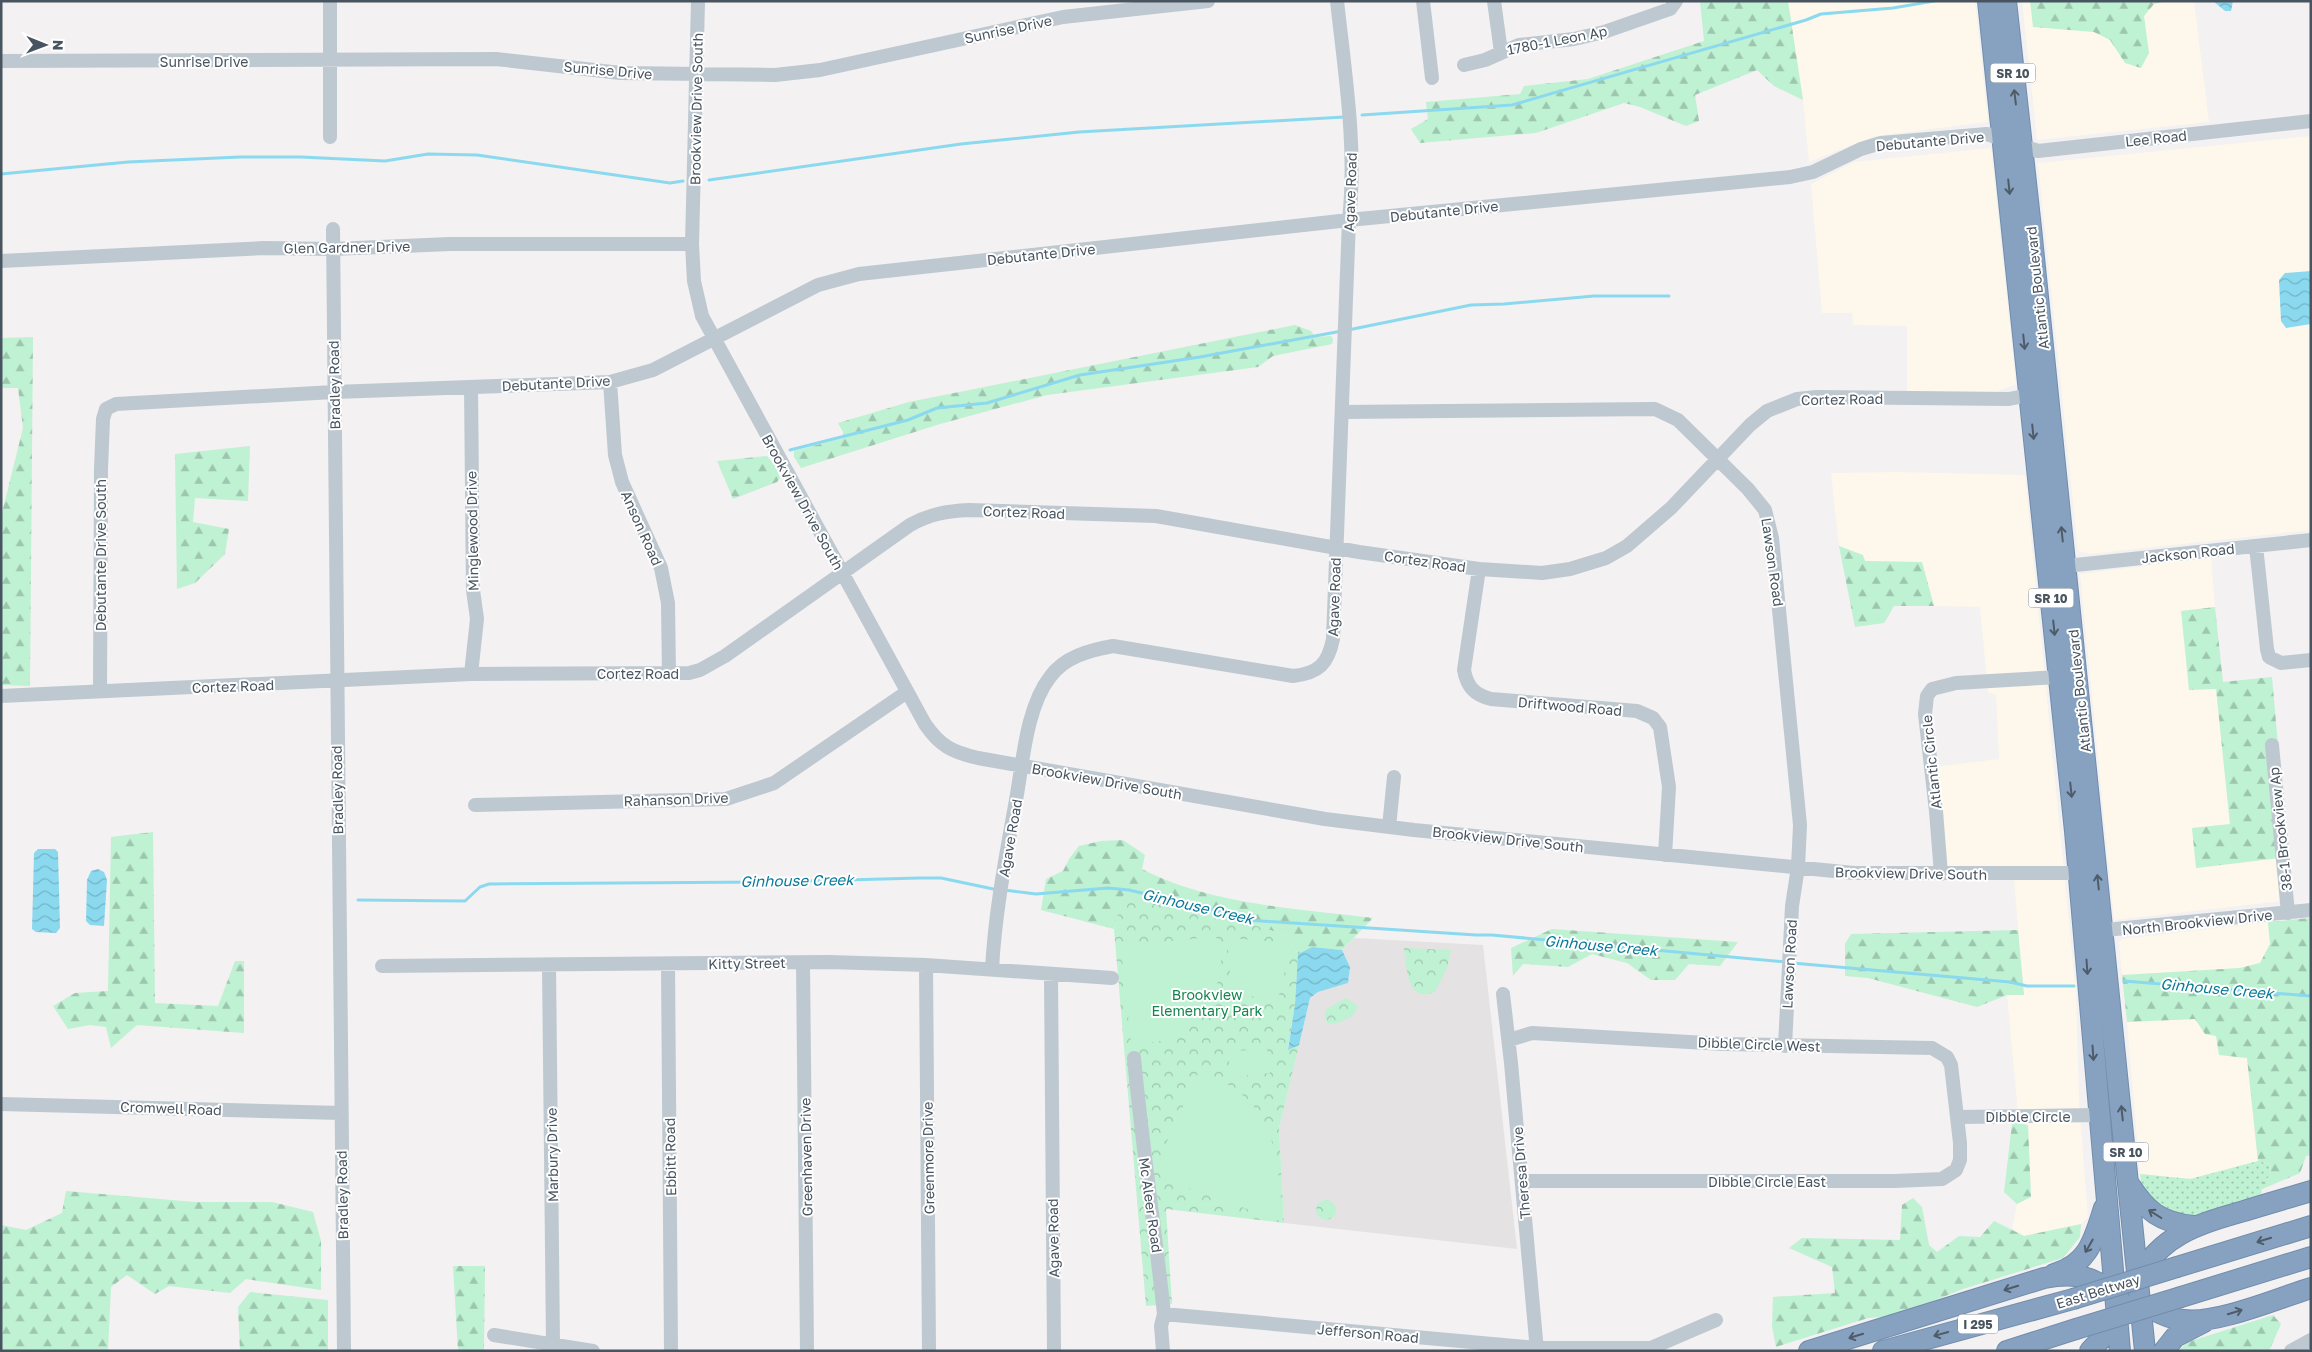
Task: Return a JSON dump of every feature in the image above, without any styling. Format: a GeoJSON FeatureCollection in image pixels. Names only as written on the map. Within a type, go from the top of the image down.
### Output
{"type":"FeatureCollection","features":[{"type":"Feature","properties":{"kind":"highway","name":"Atlantic Boulevard"},"geometry":{"type":"LineString","coordinates":[[1988,1],[2026,366],[2039,393],[2037,395],[2041,412],[2051,421],[2080,704],[2093,931],[2098,1115],[2111,1255],[2127,1298]]}},
{"type":"Feature","properties":{"kind":"highway","name":"Atlantic Boulevard"},"geometry":{"type":"LineString","coordinates":[[2006,1],[2023,145],[2059,677],[2079,873],[2093,931],[2129,1184],[2134,1234],[2127,1298]]}},
{"type":"Feature","properties":{"kind":"highway"},"geometry":{"type":"LineString","coordinates":[[2059,677],[2067,677],[2071,694],[2080,704]]}},
{"type":"Feature","properties":{"kind":"highway"},"geometry":{"type":"LineString","coordinates":[[2129,1184],[2141,1202],[2151,1212],[2165,1220],[2193,1226]]}},
{"type":"Feature","properties":{"kind":"highway"},"geometry":{"type":"LineString","coordinates":[[2090,1351],[2106,1335],[2145,1267],[2160,1249],[2193,1226],[2311,1191]]}},
{"type":"Feature","properties":{"kind":"highway"},"geometry":{"type":"LineString","coordinates":[[1810,1351],[2044,1278],[2072,1267],[2080,1260],[2094,1238],[2106,1201]]}},
{"type":"Feature","properties":{"kind":"highway","name":"East Beltway"},"geometry":{"type":"LineString","coordinates":[[1883,1351],[2073,1299],[2311,1226]]}},
{"type":"Feature","properties":{"kind":"highway","name":"I 295"},"geometry":{"type":"LineString","coordinates":[[2007,1351],[2311,1257]]}},
{"type":"Feature","properties":{"kind":"highway"},"geometry":{"type":"LineString","coordinates":[[2044,1278],[2074,1275],[2093,1279],[2127,1298],[2169,1317],[2184,1321],[2209,1320]]}},
{"type":"Feature","properties":{"kind":"highway"},"geometry":{"type":"LineString","coordinates":[[2164,1351],[2175,1337],[2209,1320],[2311,1288]]}},
{"type":"Feature","properties":{"kind":"highway"},"geometry":{"type":"LineString","coordinates":[[2127,1298],[2139,1324],[2144,1348]]}},
{"type":"Feature","properties":{"kind":"highway"},"geometry":{"type":"LineString","coordinates":[[2120,1350],[2122,1322],[2127,1298]]}},
{"type":"Feature","properties":{"kind":"street"},"geometry":{"type":"LineString","coordinates":[[330,1],[330,137]]}},
{"type":"Feature","properties":{"kind":"street","name":"Brookview Drive South"},"geometry":{"type":"LineString","coordinates":[[698,1],[692,244],[694,281],[702,316],[907,692],[935,739],[948,748],[956,753],[1022,766],[1307,816],[1389,827],[1854,873],[2079,873]]}},
{"type":"Feature","properties":{"kind":"street","name":"Sunrise Drive"},"geometry":{"type":"LineString","coordinates":[[1,61],[496,59],[621,73],[775,75],[820,70],[1063,17],[1208,1]]}},
{"type":"Feature","properties":{"kind":"street","name":"Agave Road"},"geometry":{"type":"LineString","coordinates":[[992,969],[998,907],[1032,714],[1046,682],[1061,667],[1092,650],[1113,646],[1293,676],[1307,674],[1322,666],[1330,654],[1333,639],[1335,546],[1352,187],[1352,146],[1337,1]]}},
{"type":"Feature","properties":{"kind":"street"},"geometry":{"type":"LineString","coordinates":[[1423,1],[1432,78]]}},
{"type":"Feature","properties":{"kind":"street"},"geometry":{"type":"LineString","coordinates":[[1494,1],[1501,52]]}},
{"type":"Feature","properties":{"kind":"street","name":"1780-1 Leon Ap"},"geometry":{"type":"LineString","coordinates":[[1464,64],[1485,60],[1519,45],[1574,39],[1604,32],[1670,9],[1676,1]]}},
{"type":"Feature","properties":{"kind":"street","name":"Lee Road"},"geometry":{"type":"LineString","coordinates":[[2002,139],[2038,151],[2311,121]]}},
{"type":"Feature","properties":{"kind":"street","name":"Debutante Drive"},"geometry":{"type":"LineString","coordinates":[[103,419],[106,409],[116,404],[334,392],[610,382],[653,370],[818,285],[859,274],[1349,220],[1790,177],[1813,172],[1861,149],[1881,143],[1986,134],[2002,139]]}},
{"type":"Feature","properties":{"kind":"street","name":"Bradley Road"},"geometry":{"type":"LineString","coordinates":[[333,229],[344,1351]]}},
{"type":"Feature","properties":{"kind":"street","name":"Glen Gardner Drive"},"geometry":{"type":"LineString","coordinates":[[1,261],[264,248],[333,249],[450,244],[692,244]]}},
{"type":"Feature","properties":{"kind":"street","name":"Anson Road"},"geometry":{"type":"LineString","coordinates":[[610,382],[615,455],[622,482],[661,568],[668,603],[669,674]]}},
{"type":"Feature","properties":{"kind":"street","name":"Minglewood Drive"},"geometry":{"type":"LineString","coordinates":[[471,387],[473,590],[477,619],[471,674]]}},
{"type":"Feature","properties":{"kind":"street","name":"Cortez Road"},"geometry":{"type":"LineString","coordinates":[[1,696],[471,674],[669,674],[700,670],[725,656],[841,573],[924,517],[945,512],[969,510],[1156,516],[1335,546],[1359,552],[1479,568],[1542,573],[1570,569],[1606,558],[1627,546],[1653,524],[1718,460],[1750,425],[1767,411],[1797,399],[2009,399],[2039,393]]}},
{"type":"Feature","properties":{"kind":"street","name":"Lawson Road"},"geometry":{"type":"LineString","coordinates":[[1342,412],[1654,409],[1678,420],[1759,501],[1769,520],[1800,824],[1798,867],[1792,906],[1785,1046]]}},
{"type":"Feature","properties":{"kind":"street","name":"Debutante Drive South"},"geometry":{"type":"LineString","coordinates":[[100,691],[100,469],[103,419]]}},
{"type":"Feature","properties":{"kind":"street","name":"Jackson Road"},"geometry":{"type":"LineString","coordinates":[[2066,566],[2311,540]]}},
{"type":"Feature","properties":{"kind":"street"},"geometry":{"type":"LineString","coordinates":[[2256,546],[2266,649],[2269,657],[2281,663],[2311,660]]}},
{"type":"Feature","properties":{"kind":"street","name":"Driftwood Road"},"geometry":{"type":"LineString","coordinates":[[1479,568],[1464,662],[1465,679],[1469,686],[1475,692],[1491,699],[1637,711],[1653,718],[1660,727],[1669,787],[1665,855]]}},
{"type":"Feature","properties":{"kind":"street","name":"Atlantic Circle"},"geometry":{"type":"LineString","coordinates":[[1941,874],[1925,714],[1928,696],[1932,689],[1956,683],[2059,677]]}},
{"type":"Feature","properties":{"kind":"street","name":"Rahanson Drive"},"geometry":{"type":"LineString","coordinates":[[475,805],[726,799],[774,783],[907,692]]}},
{"type":"Feature","properties":{"kind":"street","name":"38-1 Brookview Ap"},"geometry":{"type":"LineString","coordinates":[[2272,745],[2288,913]]}},
{"type":"Feature","properties":{"kind":"street"},"geometry":{"type":"LineString","coordinates":[[1389,827],[1394,778]]}},
{"type":"Feature","properties":{"kind":"street","name":"North Brookview Drive"},"geometry":{"type":"LineString","coordinates":[[2093,931],[2311,910]]}},
{"type":"Feature","properties":{"kind":"street","name":"Kitty Street"},"geometry":{"type":"LineString","coordinates":[[382,966],[803,963],[926,965],[1112,978]]}},
{"type":"Feature","properties":{"kind":"street","name":"Greenhaven Drive"},"geometry":{"type":"LineString","coordinates":[[803,963],[807,1351]]}},
{"type":"Feature","properties":{"kind":"street","name":"Ebbitt Road"},"geometry":{"type":"LineString","coordinates":[[668,964],[671,1351]]}},
{"type":"Feature","properties":{"kind":"street","name":"Marbury Drive"},"geometry":{"type":"LineString","coordinates":[[549,965],[553,1344]]}},
{"type":"Feature","properties":{"kind":"street","name":"Greenmore Drive"},"geometry":{"type":"LineString","coordinates":[[926,965],[929,1351]]}},
{"type":"Feature","properties":{"kind":"street","name":"Agave Road"},"geometry":{"type":"LineString","coordinates":[[1051,975],[1054,1351]]}},
{"type":"Feature","properties":{"kind":"street","name":"Theresa Drive"},"geometry":{"type":"LineString","coordinates":[[1503,994],[1509,1040],[1537,1350]]}},
{"type":"Feature","properties":{"kind":"street","name":"Dibble Circle West"},"geometry":{"type":"LineString","coordinates":[[1509,1040],[1532,1033],[1785,1046],[1932,1048],[1947,1057],[1951,1065],[1958,1117]]}},
{"type":"Feature","properties":{"kind":"street","name":"Mc Aleer Road"},"geometry":{"type":"LineString","coordinates":[[1134,1058],[1141,1136],[1153,1213],[1164,1314],[1161,1326],[1162,1351]]}},
{"type":"Feature","properties":{"kind":"street","name":"Cromwell Road"},"geometry":{"type":"LineString","coordinates":[[1,1104],[341,1113]]}},
{"type":"Feature","properties":{"kind":"street","name":"Dibble Circle"},"geometry":{"type":"LineString","coordinates":[[1958,1117],[2098,1115]]}},
{"type":"Feature","properties":{"kind":"street","name":"Dibble Circle East"},"geometry":{"type":"LineString","coordinates":[[1522,1181],[1894,1181],[1942,1179],[1956,1170],[1960,1160],[1958,1117]]}},
{"type":"Feature","properties":{"kind":"street","name":"Jefferson Road"},"geometry":{"type":"LineString","coordinates":[[1164,1314],[1537,1350],[1651,1348],[1716,1320]]}},
{"type":"Feature","properties":{"kind":"street"},"geometry":{"type":"LineString","coordinates":[[494,1335],[593,1351]]}},
{"type":"Feature","properties":{"kind":"street"},"geometry":{"type":"LineString","coordinates":[[2291,1351],[2311,1340]]}},
{"type":"Feature","properties":{"kind":"shaded area"},"geometry":{"type":"Polygon","coordinates":[[[1788,1],[1975,1],[1988,122],[1875,136],[1809,162],[1803,100],[1788,1]]]}},
{"type":"Feature","properties":{"kind":"shaded area"},"geometry":{"type":"Polygon","coordinates":[[[2022,1],[2194,1],[2209,122],[2037,140],[2022,1]]]}},
{"type":"Feature","properties":{"kind":"shaded area"},"geometry":{"type":"Polygon","coordinates":[[[2311,136],[2311,530],[2090,554],[2078,551],[2038,163],[2311,136]]]}},
{"type":"Feature","properties":{"kind":"shaded area"},"geometry":{"type":"Polygon","coordinates":[[[1991,148],[2016,384],[1997,392],[1907,392],[1907,326],[1853,325],[1852,313],[1822,313],[1811,184],[1854,162],[1991,148]]]}},
{"type":"Feature","properties":{"kind":"shaded area"},"geometry":{"type":"Polygon","coordinates":[[[1898,472],[2025,475],[2076,994],[2079,1102],[2088,1217],[2081,1224],[2024,1236],[2012,1228],[2017,1204],[2031,1196],[2028,1126],[2019,1123],[2007,995],[2024,995],[2014,880],[1937,879],[1927,768],[1999,759],[1996,695],[1988,692],[1980,607],[1934,606],[1922,562],[1865,561],[1862,555],[1839,546],[1831,473],[1898,472]]]}},
{"type":"Feature","properties":{"kind":"shaded area"},"geometry":{"type":"Polygon","coordinates":[[[2211,557],[2215,607],[2181,611],[2216,689],[2230,825],[2196,868],[2288,857],[2292,900],[2114,920],[2080,574],[2211,557]]]}},
{"type":"Feature","properties":{"kind":"shaded area"},"geometry":{"type":"Polygon","coordinates":[[[2268,922],[2270,944],[2261,962],[2240,968],[2122,975],[2119,943],[2122,939],[2268,922]]]}},
{"type":"Feature","properties":{"kind":"shaded area"},"geometry":{"type":"Polygon","coordinates":[[[1354,938],[1483,945],[1517,1249],[1284,1223],[1279,1128],[1310,998],[1318,992],[1348,983],[1350,967],[1342,950],[1354,938]]]}},
{"type":"Feature","properties":{"kind":"shaded area"},"geometry":{"type":"Polygon","coordinates":[[[2195,1019],[2205,1034],[2216,1036],[2247,1058],[2258,1161],[2190,1179],[2140,1174],[2127,1022],[2195,1019]]]}},
{"type":"Feature","properties":{"kind":"green space"},"geometry":{"type":"Polygon","coordinates":[[[1700,1],[1788,1],[1803,100],[1774,86],[1757,70],[1695,95],[1699,121],[1686,126],[1640,107],[1624,103],[1536,133],[1420,143],[1411,129],[1428,119],[1426,102],[1520,94],[1524,86],[1588,79],[1704,41],[1700,1]]]}},
{"type":"Feature","properties":{"kind":"green space"},"geometry":{"type":"Polygon","coordinates":[[[2030,1],[2167,1],[2154,4],[2144,16],[2149,53],[2141,68],[2125,63],[2110,40],[2094,32],[2033,27],[2030,1]]]}},
{"type":"Feature","properties":{"kind":"green space"},"geometry":{"type":"Polygon","coordinates":[[[1295,325],[1311,331],[1315,337],[1331,336],[1333,339],[1332,344],[1273,356],[1258,367],[1047,395],[940,424],[801,468],[794,457],[794,451],[843,438],[843,432],[838,423],[909,402],[1295,325]]]}},
{"type":"Feature","properties":{"kind":"green space"},"geometry":{"type":"Polygon","coordinates":[[[33,337],[30,686],[1,685],[1,517],[23,428],[18,388],[1,388],[1,338],[33,337]]]}},
{"type":"Feature","properties":{"kind":"green space"},"geometry":{"type":"Polygon","coordinates":[[[250,446],[248,501],[195,498],[193,522],[229,529],[225,554],[195,583],[177,589],[175,454],[250,446]]]}},
{"type":"Feature","properties":{"kind":"green space"},"geometry":{"type":"Polygon","coordinates":[[[767,456],[776,467],[780,478],[777,482],[733,499],[717,461],[767,456]]]}},
{"type":"Feature","properties":{"kind":"green space"},"geometry":{"type":"Polygon","coordinates":[[[1839,546],[1863,555],[1865,561],[1922,562],[1934,606],[1894,606],[1884,623],[1855,627],[1839,546]]]}},
{"type":"Feature","properties":{"kind":"green space"},"geometry":{"type":"Polygon","coordinates":[[[2215,607],[2223,682],[2272,677],[2288,857],[2196,868],[2192,828],[2230,824],[2216,689],[2189,690],[2181,611],[2215,607]]]}},
{"type":"Feature","properties":{"kind":"green space"},"geometry":{"type":"Polygon","coordinates":[[[153,832],[155,1003],[218,1006],[235,961],[244,961],[244,1033],[137,1025],[111,1048],[106,1027],[90,1025],[68,1029],[53,1006],[75,993],[108,991],[111,837],[153,832]]]}},
{"type":"Feature","properties":{"kind":"green space"},"geometry":{"type":"Polygon","coordinates":[[[1123,840],[1145,855],[1142,869],[1196,890],[1225,898],[1284,908],[1373,918],[1342,950],[1312,947],[1298,954],[1285,935],[1230,917],[1190,912],[1123,896],[1114,929],[1041,910],[1046,879],[1063,871],[1079,846],[1101,841],[1123,840]]]}},
{"type":"Feature","properties":{"kind":"green space","name":"Brookview Elementary Park"},"geometry":{"type":"Polygon","coordinates":[[[1123,895],[1190,912],[1230,917],[1285,935],[1298,954],[1295,1004],[1288,1049],[1299,1045],[1279,1128],[1284,1223],[1166,1209],[1172,1304],[1146,1306],[1114,929],[1123,895]]]}},
{"type":"Feature","properties":{"kind":"green space"},"geometry":{"type":"Polygon","coordinates":[[[2311,918],[2311,1155],[2306,1156],[2300,1173],[2260,1190],[2262,1183],[2271,1175],[2270,1164],[2258,1161],[2247,1058],[2219,1055],[2216,1036],[2205,1034],[2195,1019],[2127,1022],[2122,975],[2240,968],[2260,963],[2270,944],[2268,922],[2311,918]]]}},
{"type":"Feature","properties":{"kind":"green space"},"geometry":{"type":"Polygon","coordinates":[[[1552,929],[1738,942],[1720,966],[1689,964],[1675,980],[1651,980],[1627,963],[1592,954],[1568,967],[1523,964],[1513,976],[1511,948],[1552,929]]]}},
{"type":"Feature","properties":{"kind":"green space"},"geometry":{"type":"Polygon","coordinates":[[[2018,930],[2024,995],[2007,995],[1977,1007],[1868,978],[1845,976],[1845,944],[1851,934],[2018,930]]]}},
{"type":"Feature","properties":{"kind":"green space"},"geometry":{"type":"Polygon","coordinates":[[[1211,937],[1220,939],[1220,969],[1212,998],[1205,1010],[1183,1031],[1169,1038],[1155,1042],[1131,1044],[1122,956],[1131,945],[1211,937]]]}},
{"type":"Feature","properties":{"kind":"green space"},"geometry":{"type":"Polygon","coordinates":[[[1227,938],[1280,942],[1289,952],[1277,1005],[1234,990],[1231,982],[1227,938]]]}},
{"type":"Feature","properties":{"kind":"green space"},"geometry":{"type":"Polygon","coordinates":[[[1404,948],[1451,950],[1447,968],[1435,992],[1424,994],[1417,992],[1413,988],[1406,968],[1404,948]]]}},
{"type":"Feature","properties":{"kind":"green space"},"geometry":{"type":"Polygon","coordinates":[[[1346,998],[1357,1005],[1354,1013],[1343,1021],[1329,1024],[1325,1019],[1325,1010],[1346,998]]]}},
{"type":"Feature","properties":{"kind":"green space"},"geometry":{"type":"Polygon","coordinates":[[[1267,1048],[1270,1073],[1231,1077],[1228,1052],[1267,1048]]]}},
{"type":"Feature","properties":{"kind":"green space"},"geometry":{"type":"Polygon","coordinates":[[[1199,1071],[1225,1083],[1244,1097],[1258,1113],[1268,1130],[1278,1172],[1283,1222],[1161,1178],[1156,1166],[1199,1071]]]}},
{"type":"Feature","properties":{"kind":"green space"},"geometry":{"type":"Polygon","coordinates":[[[2012,1124],[2028,1125],[2031,1197],[2017,1204],[2004,1192],[2012,1124]]]}},
{"type":"Feature","properties":{"kind":"green space"},"geometry":{"type":"Polygon","coordinates":[[[2258,1161],[2270,1164],[2271,1175],[2262,1183],[2261,1196],[2199,1218],[2161,1212],[2142,1187],[2140,1174],[2190,1179],[2258,1161]]]}},
{"type":"Feature","properties":{"kind":"green space"},"geometry":{"type":"Polygon","coordinates":[[[66,1191],[195,1202],[272,1202],[313,1212],[321,1241],[321,1290],[246,1279],[230,1293],[169,1286],[155,1294],[127,1275],[111,1287],[108,1351],[1,1351],[1,1225],[26,1230],[62,1213],[66,1191]]]}},
{"type":"Feature","properties":{"kind":"green space"},"geometry":{"type":"Polygon","coordinates":[[[1913,1198],[1922,1207],[1929,1245],[1937,1252],[1959,1236],[1980,1237],[1994,1221],[2024,1236],[2081,1224],[2080,1237],[2063,1258],[1963,1289],[1895,1316],[1868,1318],[1776,1347],[1772,1326],[1773,1297],[1835,1293],[1832,1267],[1789,1248],[1802,1238],[1900,1240],[1902,1205],[1913,1198]]]}},
{"type":"Feature","properties":{"kind":"green space"},"geometry":{"type":"Polygon","coordinates":[[[1326,1200],[1333,1203],[1336,1210],[1333,1217],[1326,1220],[1319,1217],[1316,1210],[1319,1203],[1326,1200]]]}},
{"type":"Feature","properties":{"kind":"green space"},"geometry":{"type":"Polygon","coordinates":[[[453,1266],[485,1266],[484,1351],[458,1351],[453,1266]]]}},
{"type":"Feature","properties":{"kind":"green space"},"geometry":{"type":"Polygon","coordinates":[[[250,1292],[328,1300],[328,1351],[240,1351],[238,1307],[250,1292]]]}},
{"type":"Feature","properties":{"kind":"green space"},"geometry":{"type":"Polygon","coordinates":[[[2273,1315],[2281,1324],[2269,1351],[2178,1351],[2188,1342],[2273,1315]]]}},
{"type":"Feature","properties":{"kind":"water"},"geometry":{"type":"Polygon","coordinates":[[[2213,1],[2233,1],[2231,11],[2225,11],[2213,1]]]}},
{"type":"Feature","properties":{"kind":"water"},"geometry":{"type":"Polygon","coordinates":[[[2311,271],[2311,324],[2286,328],[2281,321],[2279,280],[2285,273],[2311,271]]]}},
{"type":"Feature","properties":{"kind":"water"},"geometry":{"type":"Polygon","coordinates":[[[38,849],[55,849],[58,852],[60,928],[56,933],[36,932],[32,929],[34,853],[38,849]]]}},
{"type":"Feature","properties":{"kind":"water"},"geometry":{"type":"Polygon","coordinates":[[[98,869],[104,872],[107,880],[104,926],[90,925],[86,921],[87,880],[91,871],[98,869]]]}},
{"type":"Feature","properties":{"kind":"water"},"geometry":{"type":"Polygon","coordinates":[[[1312,947],[1342,950],[1350,967],[1348,983],[1318,992],[1310,998],[1299,1045],[1288,1050],[1295,1004],[1298,954],[1312,947]]]}},
{"type":"Feature","properties":{"kind":"waterway"},"geometry":{"type":"LineString","coordinates":[[1362,115],[1512,105],[1806,20],[1821,14],[1893,8],[1934,1]]}},
{"type":"Feature","properties":{"kind":"waterway"},"geometry":{"type":"LineString","coordinates":[[709,180],[961,144],[1079,132],[1344,117]]}},
{"type":"Feature","properties":{"kind":"waterway"},"geometry":{"type":"LineString","coordinates":[[1,174],[128,162],[240,157],[301,157],[385,161],[428,154],[477,155],[670,183],[683,181]]}},
{"type":"Feature","properties":{"kind":"waterway"},"geometry":{"type":"LineString","coordinates":[[1348,330],[1471,305],[1594,296],[1669,296]]}},
{"type":"Feature","properties":{"kind":"waterway"},"geometry":{"type":"LineString","coordinates":[[790,450],[908,420],[937,408],[987,403],[1080,375],[1200,357],[1342,331]]}},
{"type":"Feature","properties":{"kind":"waterway","name":"Ginhouse Creek"},"geometry":{"type":"LineString","coordinates":[[358,900],[465,901],[480,887],[489,884],[771,882],[941,878],[998,890]]}},
{"type":"Feature","properties":{"kind":"waterway","name":"Ginhouse Creek"},"geometry":{"type":"LineString","coordinates":[[1004,890],[1036,894],[1108,888],[1129,890],[1222,912],[1247,920],[1492,935],[1786,962]]}},
{"type":"Feature","properties":{"kind":"waterway","name":"Ginhouse Creek"},"geometry":{"type":"LineString","coordinates":[[1792,963],[2010,982],[2027,986],[2074,986]]}},
{"type":"Feature","properties":{"kind":"waterway","name":"Ginhouse Creek"},"geometry":{"type":"LineString","coordinates":[[2124,981],[2311,996]]}}]}
